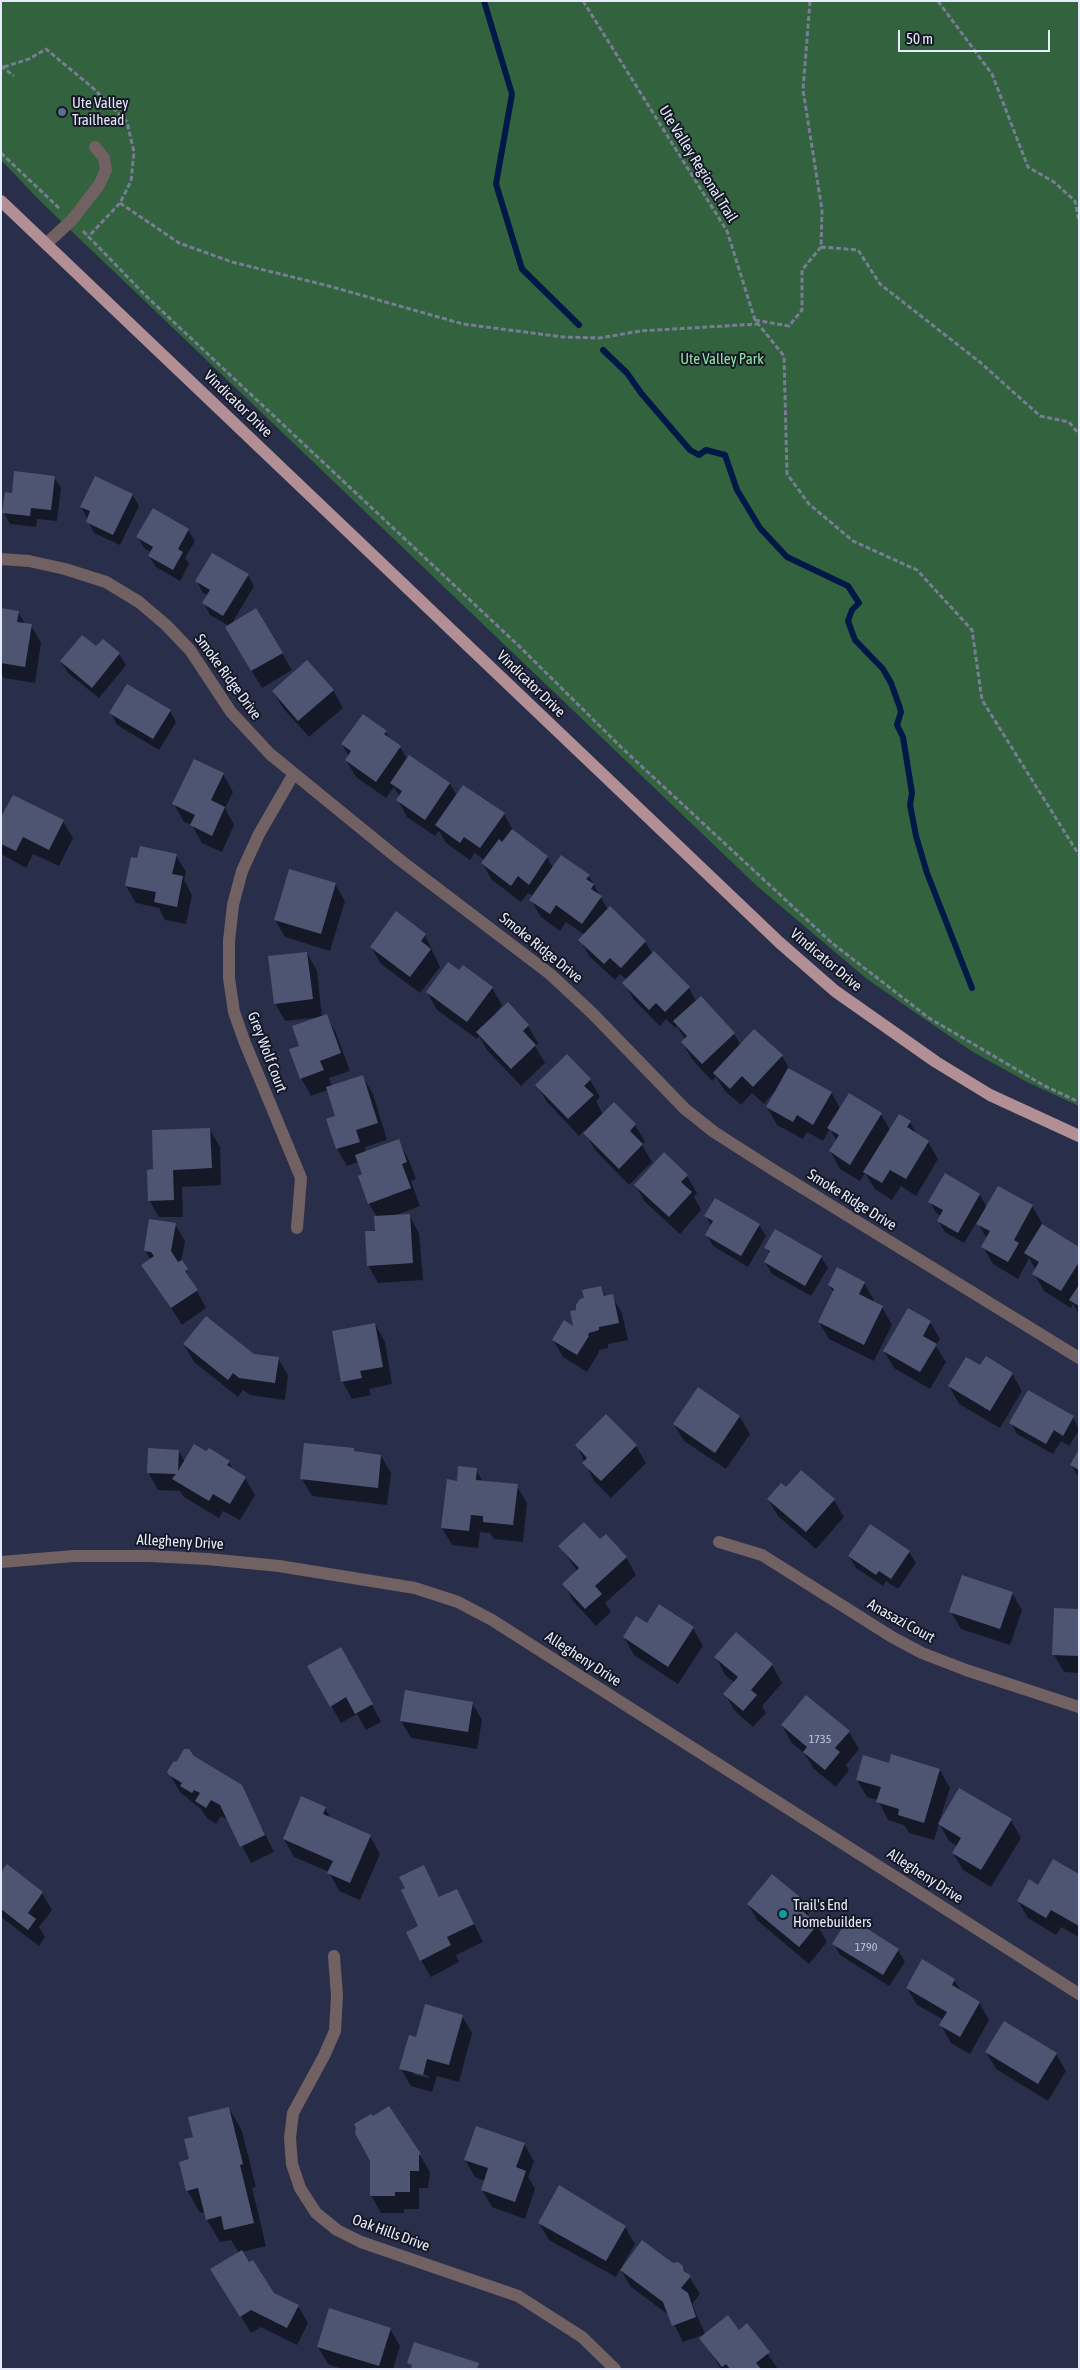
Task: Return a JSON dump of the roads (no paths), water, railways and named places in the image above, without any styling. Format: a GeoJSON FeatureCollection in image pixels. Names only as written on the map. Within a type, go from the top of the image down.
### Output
{"type":"FeatureCollection","features":[{"type":"Feature","properties":{"kind":"main road","name":"Vindicator Drive"},"geometry":{"type":"LineString","coordinates":[[1,201],[780,943],[835,991],[936,1062],[990,1095],[1079,1136]]}},
{"type":"Feature","properties":{"kind":"street"},"geometry":{"type":"LineString","coordinates":[[46,244],[72,220],[99,185],[106,170],[104,158],[95,147]]}},
{"type":"Feature","properties":{"kind":"street","name":"Smoke Ridge Drive"},"geometry":{"type":"LineString","coordinates":[[1,559],[29,561],[65,569],[106,582],[139,602],[166,624],[190,650],[231,712],[251,735],[293,775],[400,860],[550,974],[592,1013],[685,1109],[714,1132],[1079,1358]]}},
{"type":"Feature","properties":{"kind":"street","name":"Grey Wolf Court"},"geometry":{"type":"LineString","coordinates":[[293,775],[259,834],[242,871],[233,905],[229,978],[234,1012],[244,1043],[301,1178],[297,1228]]}},
{"type":"Feature","properties":{"kind":"street","name":"Anasazi Court"},"geometry":{"type":"LineString","coordinates":[[719,1542],[762,1555],[892,1637],[922,1653],[966,1670],[1079,1707]]}},
{"type":"Feature","properties":{"kind":"street","name":"Allegheny Drive"},"geometry":{"type":"LineString","coordinates":[[1,1562],[74,1556],[150,1556],[207,1559],[279,1566],[415,1588],[458,1602],[501,1625],[1079,1994]]}},
{"type":"Feature","properties":{"kind":"street","name":"Oak Hills Drive"},"geometry":{"type":"LineString","coordinates":[[334,1956],[338,1996],[335,2031],[324,2056],[293,2113],[290,2138],[292,2164],[300,2188],[316,2213],[337,2230],[361,2242],[518,2296],[582,2337],[615,2369]]}},
{"type":"Feature","properties":{"kind":"waterway"},"geometry":{"type":"LineString","coordinates":[[484,1],[512,94],[496,184],[522,269],[579,325]]}},
{"type":"Feature","properties":{"kind":"waterway"},"geometry":{"type":"LineString","coordinates":[[603,350],[627,373],[641,393],[690,450],[699,455],[706,450],[725,455],[737,490],[760,528],[787,557],[848,586],[859,603],[852,610],[848,621],[855,640],[883,669],[891,683],[899,705],[901,712],[897,725],[903,737],[912,793],[910,805],[916,836],[927,873],[972,988]]}},
{"type":"Feature","properties":{"kind":"place","name":"Ute Valley Trailhead"},"geometry":{"type":"Point","coordinates":[62,112]}},
{"type":"Feature","properties":{"kind":"place","name":"Trail's End Homebuilders"},"geometry":{"type":"Point","coordinates":[783,1914]}},
{"type":"Feature","properties":{"kind":"park label","name":"Ute Valley Park"},"geometry":{"type":"Point","coordinates":[722,359]}}]}
